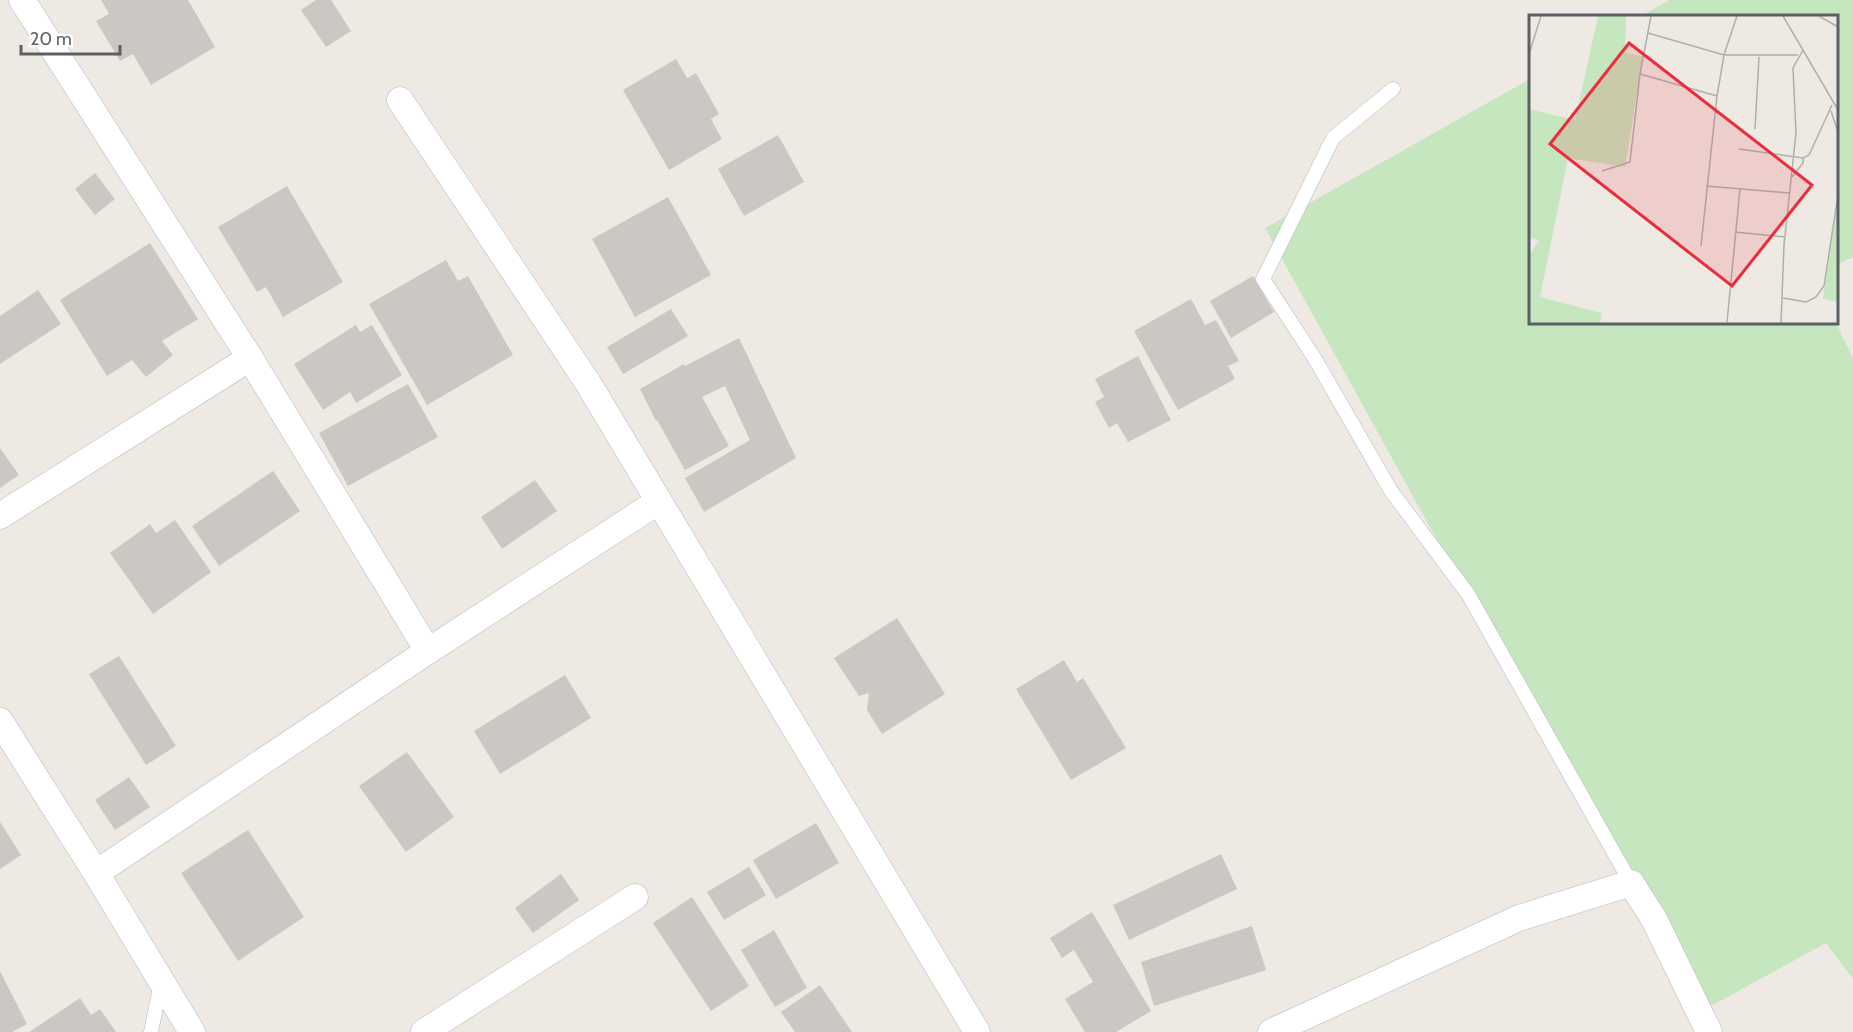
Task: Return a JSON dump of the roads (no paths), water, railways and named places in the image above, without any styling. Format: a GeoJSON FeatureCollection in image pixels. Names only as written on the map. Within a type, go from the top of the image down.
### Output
{"type":"FeatureCollection","features":[{"type":"Feature","properties":{"kind":"street"},"geometry":{"type":"LineString","coordinates":[[22,0],[250,358],[428,651]]}},
{"type":"Feature","properties":{"kind":"street"},"geometry":{"type":"LineString","coordinates":[[400,100],[588,383],[977,1032]]}},
{"type":"Feature","properties":{"kind":"street"},"geometry":{"type":"LineString","coordinates":[[0,516],[250,358]]}},
{"type":"Feature","properties":{"kind":"street"},"geometry":{"type":"LineString","coordinates":[[96,873],[428,651],[659,501]]}},
{"type":"Feature","properties":{"kind":"street"},"geometry":{"type":"LineString","coordinates":[[0,721],[96,873],[192,1032]]}},
{"type":"Feature","properties":{"kind":"street"},"geometry":{"type":"LineString","coordinates":[[1271,1032],[1519,918],[1631,884],[1654,919],[1709,1032]]}},
{"type":"Feature","properties":{"kind":"street"},"geometry":{"type":"LineString","coordinates":[[424,1032],[636,897]]}},
{"type":"Feature","properties":{"kind":"lane"},"geometry":{"type":"LineString","coordinates":[[1393,89],[1333,138],[1263,279],[1315,359],[1391,491],[1468,594],[1631,884]]}},
{"type":"Feature","properties":{"kind":"lane"},"geometry":{"type":"LineString","coordinates":[[151,1032],[161,981]]}}]}
